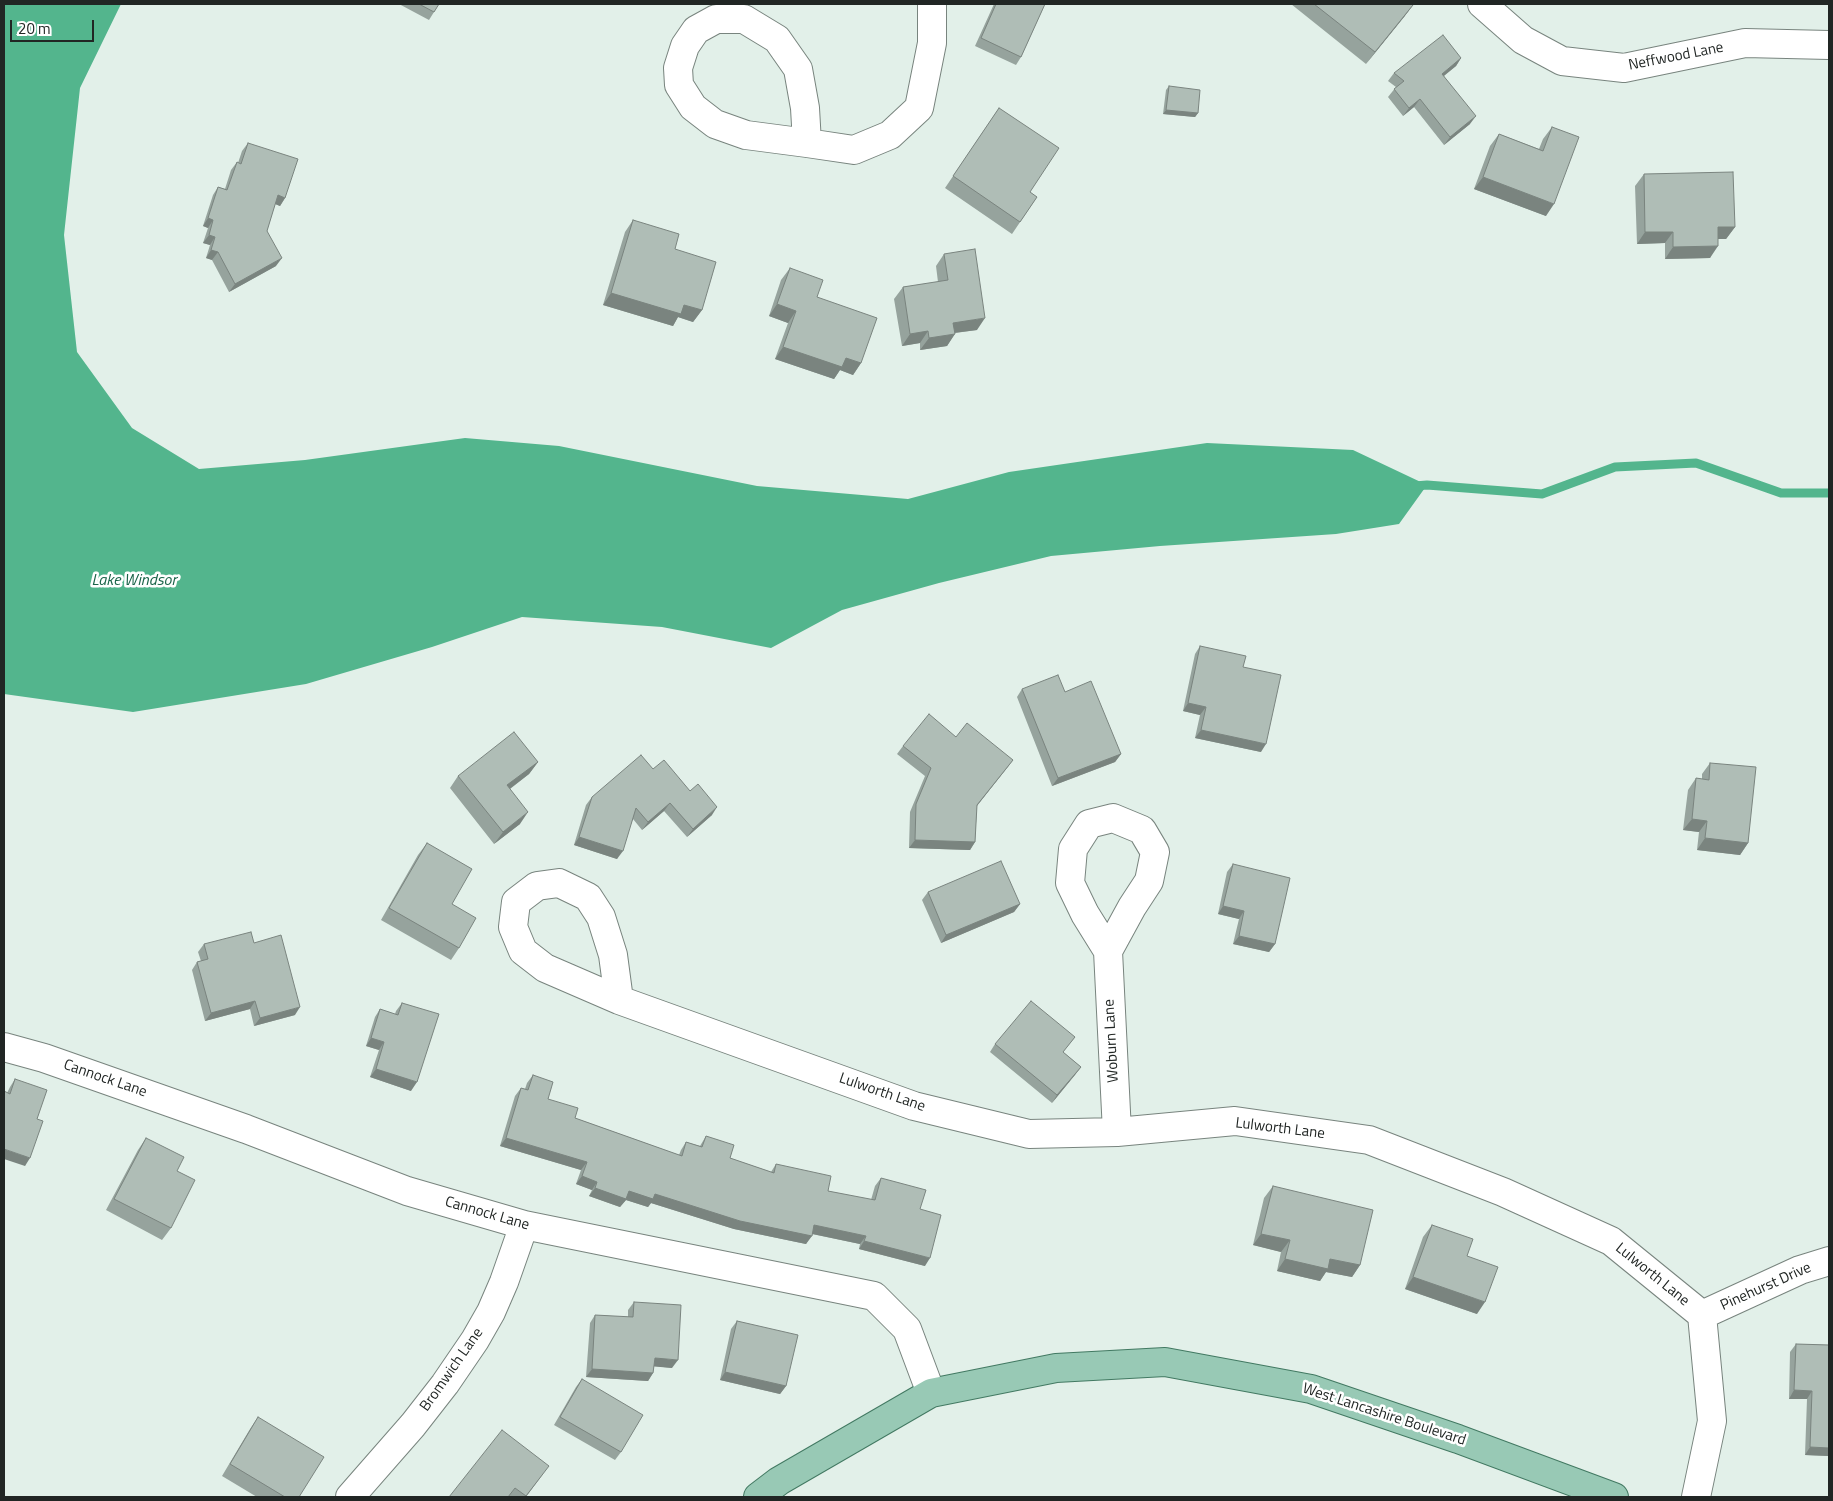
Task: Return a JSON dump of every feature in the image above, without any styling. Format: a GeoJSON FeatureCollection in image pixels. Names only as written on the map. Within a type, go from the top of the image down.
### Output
{"type":"FeatureCollection","features":[{"type":"Feature","properties":{"kind":"main road","name":"West Lancashire Boulevard"},"geometry":{"type":"LineString","coordinates":[[758,1497],[779,1481],[931,1393],[1056,1368],[1165,1362],[1311,1389],[1458,1439],[1614,1497]]}},
{"type":"Feature","properties":{"kind":"street"},"geometry":{"type":"LineString","coordinates":[[807,143],[805,108],[798,69],[777,39],[744,19],[716,19],[696,30],[685,46],[678,68],[679,85],[694,107],[715,124],[746,134],[854,150],[890,135],[919,108],[932,43],[932,4]]}},
{"type":"Feature","properties":{"kind":"street","name":"Neffwood Lane"},"geometry":{"type":"LineString","coordinates":[[1482,4],[1523,40],[1562,61],[1624,68],[1745,43],[1829,45]]}},
{"type":"Feature","properties":{"kind":"street","name":"Lulworth Lane"},"geometry":{"type":"LineString","coordinates":[[619,1000],[613,955],[601,917],[588,897],[559,882],[537,886],[516,902],[513,926],[523,952],[545,968],[619,1000],[914,1106],[1029,1134],[1117,1132],[1235,1121],[1369,1140],[1502,1192],[1611,1241],[1702,1315],[1712,1421],[1696,1497]]}},
{"type":"Feature","properties":{"kind":"street","name":"Woburn Lane"},"geometry":{"type":"LineString","coordinates":[[1108,951],[1117,1132]]}},
{"type":"Feature","properties":{"kind":"street","name":"Cannock Lane"},"geometry":{"type":"LineString","coordinates":[[4,1047],[44,1058],[246,1129],[407,1191],[524,1225],[874,1296],[907,1329],[931,1393]]}},
{"type":"Feature","properties":{"kind":"street","name":"Bromwich Lane"},"geometry":{"type":"LineString","coordinates":[[350,1497],[424,1411],[475,1340],[491,1312],[504,1282],[524,1225]]}},
{"type":"Feature","properties":{"kind":"street","name":"Pinehurst Drive"},"geometry":{"type":"LineString","coordinates":[[1702,1315],[1800,1270],[1829,1261]]}},
{"type":"Feature","properties":{"kind":"water","name":"Lake Windsor"},"geometry":{"type":"Polygon","coordinates":[[[4,4],[121,4],[80,88],[64,235],[77,352],[132,428],[199,469],[305,460],[465,438],[559,446],[757,486],[908,499],[1009,472],[1207,443],[1353,450],[1427,485],[1399,524],[1336,534],[1160,546],[1051,556],[939,583],[842,610],[771,648],[662,627],[522,617],[432,647],[306,684],[133,712],[4,694],[4,4]]]}},
{"type":"Feature","properties":{"kind":"building"},"geometry":{"type":"Polygon","coordinates":[[[419,4],[439,4],[434,12],[419,4]]]}},
{"type":"Feature","properties":{"kind":"building"},"geometry":{"type":"Polygon","coordinates":[[[996,4],[1045,4],[1021,57],[981,38],[996,4]]]}},
{"type":"Feature","properties":{"kind":"building"},"geometry":{"type":"Polygon","coordinates":[[[1314,4],[1410,4],[1413,5],[1375,52],[1314,4]]]}},
{"type":"Feature","properties":{"kind":"building"},"geometry":{"type":"Polygon","coordinates":[[[1443,35],[1461,58],[1442,74],[1476,116],[1450,137],[1420,99],[1409,108],[1394,89],[1404,81],[1394,73],[1443,35]]]}},
{"type":"Feature","properties":{"kind":"building"},"geometry":{"type":"Polygon","coordinates":[[[1169,86],[1200,90],[1198,113],[1166,110],[1169,86]]]}},
{"type":"Feature","properties":{"kind":"building"},"geometry":{"type":"Polygon","coordinates":[[[999,108],[1059,148],[1030,192],[1037,197],[1020,222],[953,176],[999,108]]]}},
{"type":"Feature","properties":{"kind":"building"},"geometry":{"type":"Polygon","coordinates":[[[1552,127],[1579,137],[1554,204],[1483,177],[1499,134],[1543,151],[1552,127]]]}},
{"type":"Feature","properties":{"kind":"building"},"geometry":{"type":"Polygon","coordinates":[[[248,143],[298,159],[285,198],[278,195],[267,231],[282,258],[235,284],[218,252],[211,250],[215,237],[209,235],[213,220],[208,218],[218,187],[227,190],[237,162],[241,164],[248,143]]]}},
{"type":"Feature","properties":{"kind":"building"},"geometry":{"type":"Polygon","coordinates":[[[1733,172],[1735,227],[1718,227],[1718,246],[1673,247],[1673,232],[1645,232],[1644,174],[1733,172]]]}},
{"type":"Feature","properties":{"kind":"building"},"geometry":{"type":"Polygon","coordinates":[[[633,220],[679,234],[675,249],[716,262],[702,310],[684,305],[681,314],[611,293],[633,220]]]}},
{"type":"Feature","properties":{"kind":"building"},"geometry":{"type":"Polygon","coordinates":[[[975,249],[985,318],[953,323],[955,334],[929,338],[928,331],[910,334],[903,287],[948,280],[944,254],[975,249]]]}},
{"type":"Feature","properties":{"kind":"building"},"geometry":{"type":"Polygon","coordinates":[[[790,268],[823,280],[817,297],[877,318],[861,363],[846,358],[842,367],[783,347],[796,311],[777,304],[790,268]]]}},
{"type":"Feature","properties":{"kind":"building"},"geometry":{"type":"Polygon","coordinates":[[[1200,646],[1246,656],[1243,667],[1281,675],[1266,744],[1201,730],[1206,707],[1188,703],[1200,646]]]}},
{"type":"Feature","properties":{"kind":"building"},"geometry":{"type":"Polygon","coordinates":[[[1058,675],[1065,692],[1091,681],[1121,754],[1058,778],[1022,689],[1058,675]]]}},
{"type":"Feature","properties":{"kind":"building"},"geometry":{"type":"Polygon","coordinates":[[[929,714],[956,737],[967,723],[1013,760],[977,805],[975,842],[915,840],[916,804],[931,768],[903,746],[929,714]]]}},
{"type":"Feature","properties":{"kind":"building"},"geometry":{"type":"Polygon","coordinates":[[[514,732],[538,762],[507,785],[528,812],[503,832],[458,776],[514,732]]]}},
{"type":"Feature","properties":{"kind":"building"},"geometry":{"type":"Polygon","coordinates":[[[641,755],[653,769],[664,760],[690,791],[698,784],[717,807],[693,829],[670,803],[648,822],[636,808],[623,851],[579,837],[592,797],[641,755]]]}},
{"type":"Feature","properties":{"kind":"building"},"geometry":{"type":"Polygon","coordinates":[[[1710,763],[1756,767],[1748,843],[1705,838],[1707,821],[1692,819],[1696,778],[1709,780],[1710,763]]]}},
{"type":"Feature","properties":{"kind":"building"},"geometry":{"type":"Polygon","coordinates":[[[427,843],[472,869],[452,904],[476,918],[459,948],[389,908],[427,843]]]}},
{"type":"Feature","properties":{"kind":"building"},"geometry":{"type":"Polygon","coordinates":[[[1001,861],[1020,904],[946,935],[928,892],[1001,861]]]}},
{"type":"Feature","properties":{"kind":"building"},"geometry":{"type":"Polygon","coordinates":[[[1233,864],[1290,878],[1275,944],[1239,936],[1244,911],[1223,906],[1233,864]]]}},
{"type":"Feature","properties":{"kind":"building"},"geometry":{"type":"Polygon","coordinates":[[[251,932],[254,943],[281,935],[300,1007],[260,1018],[255,1001],[211,1013],[197,962],[208,959],[204,944],[251,932]]]}},
{"type":"Feature","properties":{"kind":"building"},"geometry":{"type":"Polygon","coordinates":[[[1031,1001],[1075,1037],[1063,1052],[1081,1067],[1057,1095],[995,1044],[1031,1001]]]}},
{"type":"Feature","properties":{"kind":"building"},"geometry":{"type":"Polygon","coordinates":[[[402,1003],[439,1014],[417,1082],[376,1069],[384,1042],[371,1038],[380,1009],[398,1015],[402,1003]]]}},
{"type":"Feature","properties":{"kind":"building"},"geometry":{"type":"Polygon","coordinates":[[[533,1075],[553,1082],[548,1099],[578,1108],[575,1118],[682,1156],[686,1142],[702,1147],[706,1136],[734,1145],[730,1158],[774,1173],[776,1164],[831,1176],[828,1191],[875,1200],[881,1178],[926,1190],[920,1209],[941,1215],[930,1258],[864,1241],[866,1236],[814,1225],[812,1236],[740,1221],[655,1194],[653,1199],[629,1191],[626,1199],[595,1188],[597,1182],[582,1176],[587,1162],[506,1138],[521,1088],[528,1090],[533,1075]]]}},
{"type":"Feature","properties":{"kind":"building"},"geometry":{"type":"Polygon","coordinates":[[[15,1079],[47,1090],[37,1119],[43,1121],[30,1158],[4,1149],[4,1091],[10,1094],[15,1079]]]}},
{"type":"Feature","properties":{"kind":"building"},"geometry":{"type":"Polygon","coordinates":[[[146,1138],[184,1157],[177,1171],[195,1180],[171,1228],[114,1199],[146,1138]]]}},
{"type":"Feature","properties":{"kind":"building"},"geometry":{"type":"Polygon","coordinates":[[[1273,1186],[1373,1210],[1360,1265],[1330,1259],[1328,1269],[1285,1259],[1290,1240],[1261,1234],[1273,1186]]]}},
{"type":"Feature","properties":{"kind":"building"},"geometry":{"type":"Polygon","coordinates":[[[1432,1225],[1473,1239],[1467,1256],[1498,1267],[1485,1302],[1413,1277],[1432,1225]]]}},
{"type":"Feature","properties":{"kind":"building"},"geometry":{"type":"Polygon","coordinates":[[[634,1302],[681,1305],[678,1360],[655,1358],[653,1373],[592,1369],[595,1315],[633,1317],[634,1302]]]}},
{"type":"Feature","properties":{"kind":"building"},"geometry":{"type":"Polygon","coordinates":[[[737,1321],[798,1335],[786,1386],[725,1372],[737,1321]]]}},
{"type":"Feature","properties":{"kind":"building"},"geometry":{"type":"Polygon","coordinates":[[[1796,1344],[1829,1345],[1829,1448],[1810,1447],[1812,1391],[1794,1390],[1796,1344]]]}},
{"type":"Feature","properties":{"kind":"building"},"geometry":{"type":"Polygon","coordinates":[[[582,1379],[643,1415],[621,1452],[560,1417],[582,1379]]]}},
{"type":"Feature","properties":{"kind":"building"},"geometry":{"type":"Polygon","coordinates":[[[258,1417],[324,1457],[299,1497],[285,1497],[230,1464],[258,1417]]]}},
{"type":"Feature","properties":{"kind":"building"},"geometry":{"type":"Polygon","coordinates":[[[502,1430],[549,1466],[526,1496],[515,1488],[508,1497],[449,1497],[502,1430]]]}},
{"type":"Feature","properties":{"kind":"waterway"},"geometry":{"type":"LineString","coordinates":[[1415,486],[1427,485],[1542,494],[1615,467],[1696,463],[1781,493],[1829,493]]}}]}
